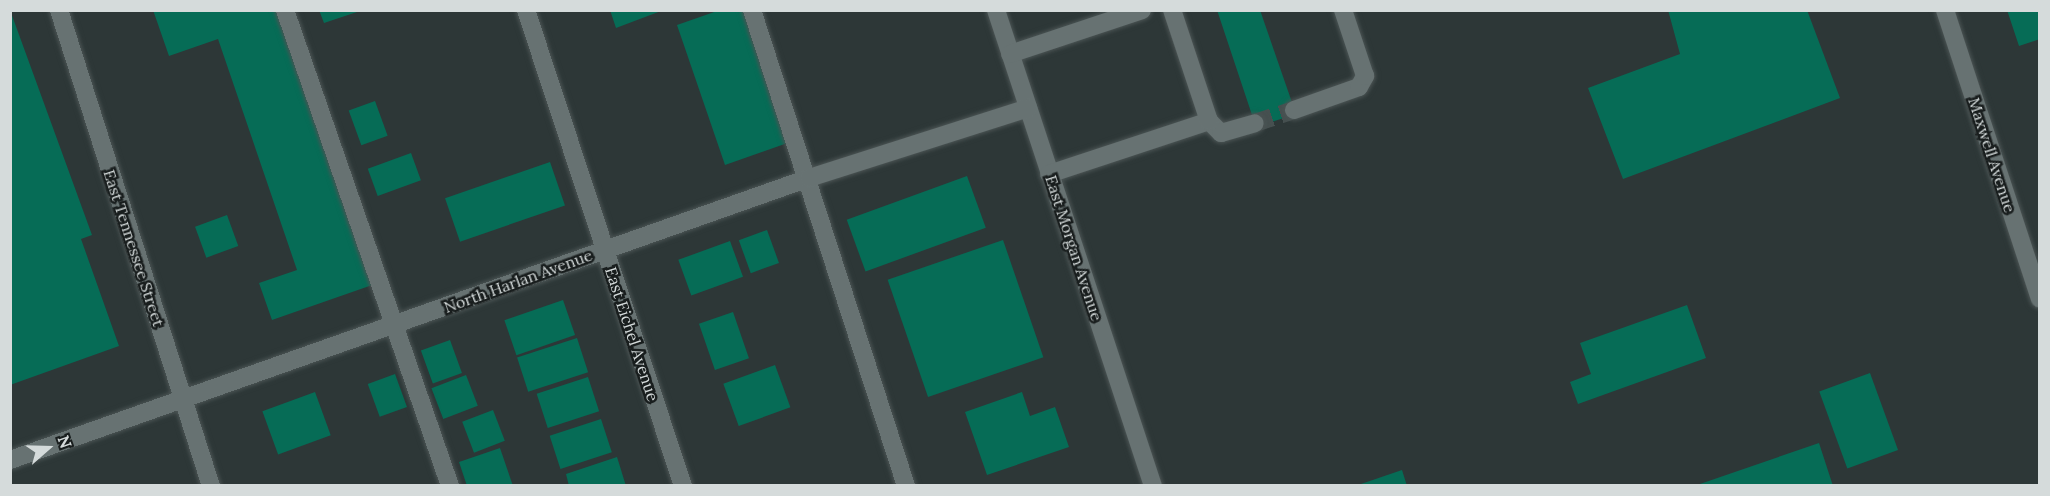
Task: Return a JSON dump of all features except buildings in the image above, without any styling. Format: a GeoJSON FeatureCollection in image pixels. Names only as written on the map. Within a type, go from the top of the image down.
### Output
{"type":"FeatureCollection","features":[{"type":"Feature","properties":{"kind":"street","name":"East Tennessee Street"},"geometry":{"type":"LineString","coordinates":[[59,10],[211,486]]}},
{"type":"Feature","properties":{"kind":"street"},"geometry":{"type":"LineString","coordinates":[[285,10],[450,486]]}},
{"type":"Feature","properties":{"kind":"street","name":"East Eichel Avenue"},"geometry":{"type":"LineString","coordinates":[[526,10],[683,486]]}},
{"type":"Feature","properties":{"kind":"street"},"geometry":{"type":"LineString","coordinates":[[752,10],[809,178],[906,486]]}},
{"type":"Feature","properties":{"kind":"street","name":"East Morgan Avenue"},"geometry":{"type":"LineString","coordinates":[[996,10],[1153,486]]}},
{"type":"Feature","properties":{"kind":"street"},"geometry":{"type":"LineString","coordinates":[[1010,54],[1142,10]]}},
{"type":"Feature","properties":{"kind":"street"},"geometry":{"type":"LineString","coordinates":[[1172,10],[1209,121],[1221,133],[1255,123]]}},
{"type":"Feature","properties":{"kind":"street"},"geometry":{"type":"LineString","coordinates":[[1294,110],[1359,87],[1365,76],[1343,10]]}},
{"type":"Feature","properties":{"kind":"street","name":"Maxwell Avenue"},"geometry":{"type":"LineString","coordinates":[[1945,10],[2040,299]]}},
{"type":"Feature","properties":{"kind":"street","name":"North Harlan Avenue"},"geometry":{"type":"LineString","coordinates":[[10,460],[809,178],[1028,108]]}},
{"type":"Feature","properties":{"kind":"street"},"geometry":{"type":"LineString","coordinates":[[1050,174],[1209,121]]}},
{"type":"Feature","properties":{"kind":"tunnel"},"geometry":{"type":"LineString","coordinates":[[1255,123],[1294,110]]}}]}
